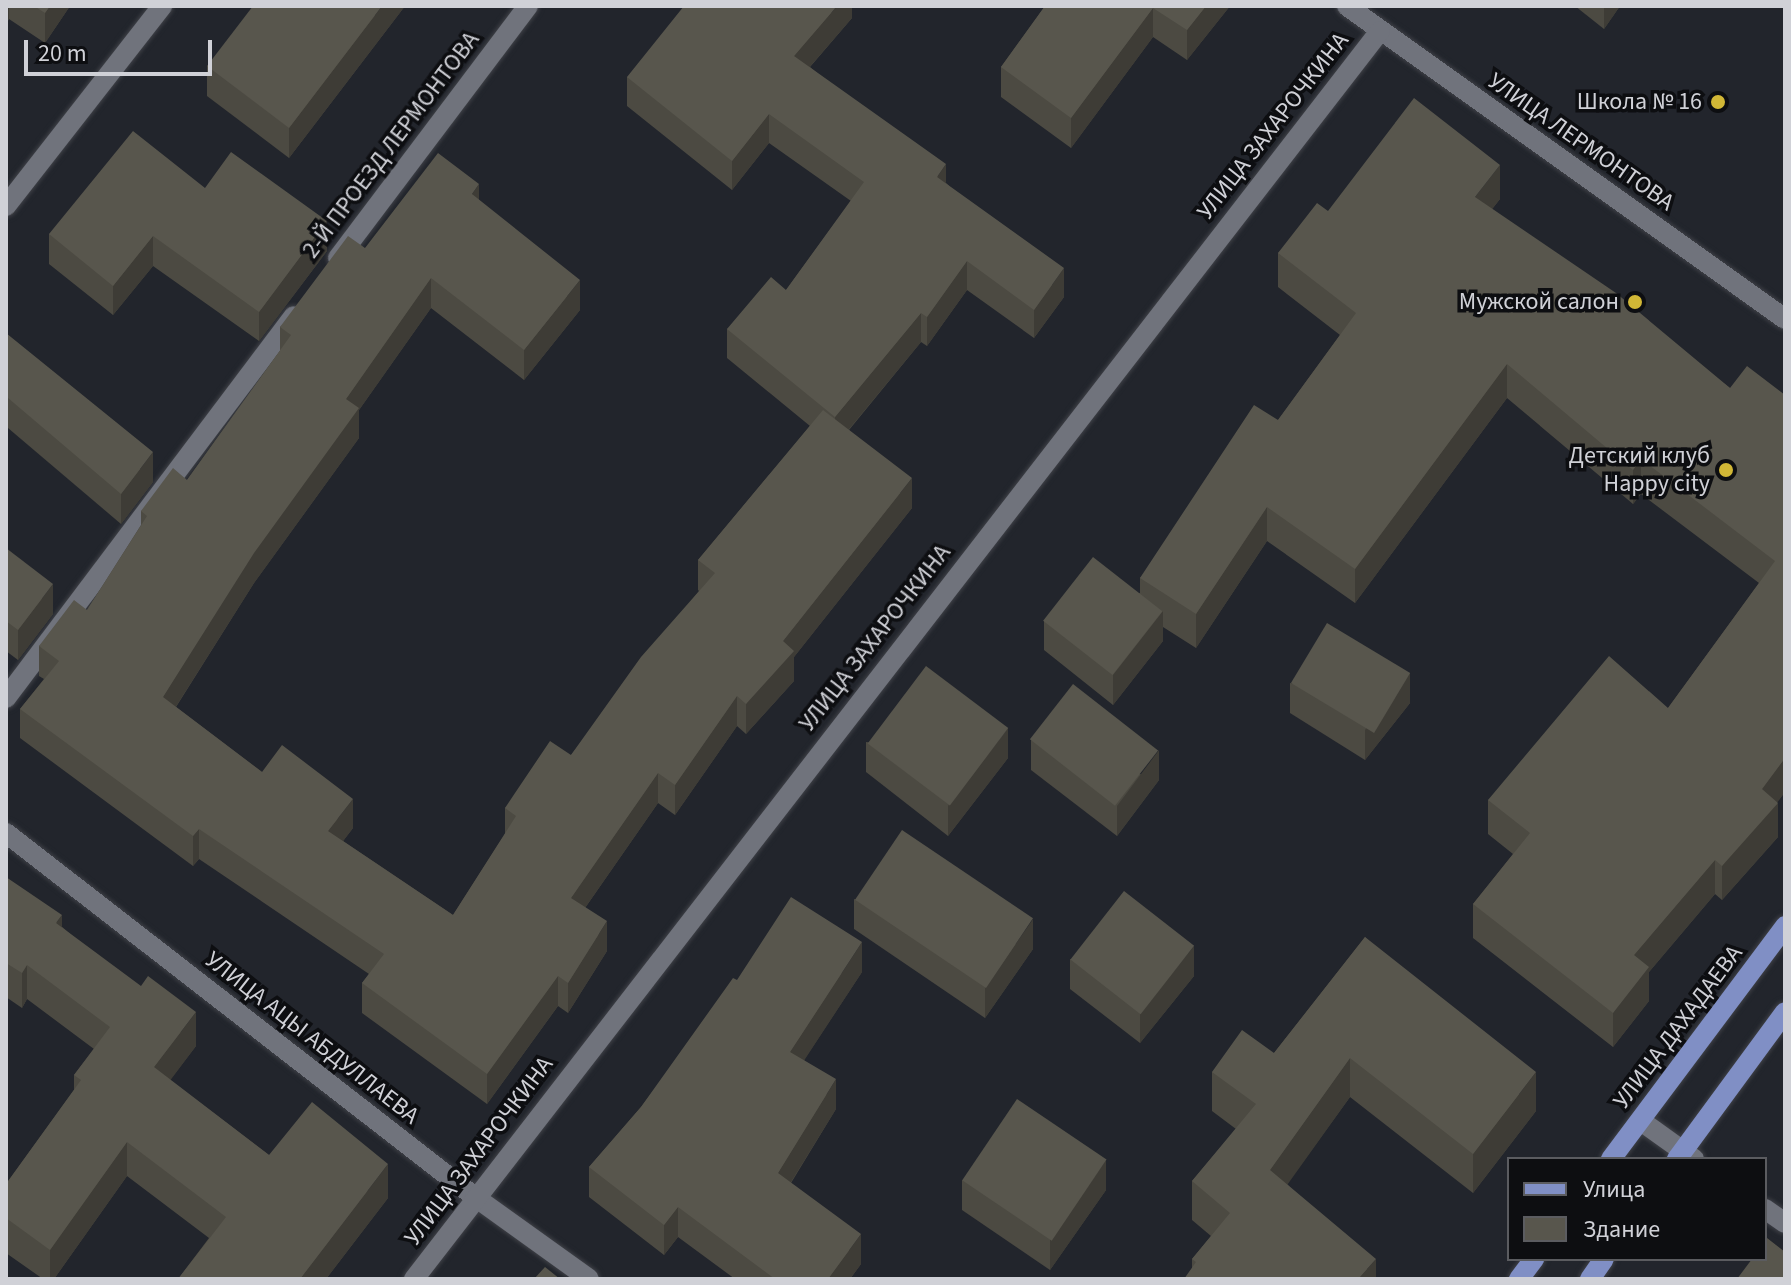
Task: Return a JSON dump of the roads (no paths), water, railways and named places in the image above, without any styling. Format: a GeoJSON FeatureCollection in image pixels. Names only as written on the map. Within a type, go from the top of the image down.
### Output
{"type":"FeatureCollection","features":[{"type":"Feature","properties":{"kind":"main road","name":"УЛИЦА ДАХАДАЕВА"},"geometry":{"type":"LineString","coordinates":[[1613,1157],[1785,926]]}},
{"type":"Feature","properties":{"kind":"main road"},"geometry":{"type":"LineString","coordinates":[[1684,1156],[1785,1012]]}},
{"type":"Feature","properties":{"kind":"main road"},"geometry":{"type":"LineString","coordinates":[[1519,1279],[1532,1261]]}},
{"type":"Feature","properties":{"kind":"main road"},"geometry":{"type":"LineString","coordinates":[[1590,1279],[1603,1261]]}},
{"type":"Feature","properties":{"kind":"street"},"geometry":{"type":"LineString","coordinates":[[6,206],[162,6]]}},
{"type":"Feature","properties":{"kind":"street","name":"2-Й ПРОЕЗД ЛЕРМОНТОВА"},"geometry":{"type":"LineString","coordinates":[[329,270],[528,6]]}},
{"type":"Feature","properties":{"kind":"street","name":"УЛИЦА ЛЕРМОНТОВА"},"geometry":{"type":"LineString","coordinates":[[1347,6],[1785,319]]}},
{"type":"Feature","properties":{"kind":"street","name":"УЛИЦА ЗАХАРОЧКИНА"},"geometry":{"type":"LineString","coordinates":[[414,1279],[1380,31]]}},
{"type":"Feature","properties":{"kind":"street","name":"2-Й ПРОЕЗД ЛЕРМОНТОВА"},"geometry":{"type":"LineString","coordinates":[[6,698],[310,296]]}},
{"type":"Feature","properties":{"kind":"street","name":"УЛИЦА АЦЫ АБДУЛЛАЕВА"},"geometry":{"type":"LineString","coordinates":[[6,833],[475,1197],[589,1279]]}},
{"type":"Feature","properties":{"kind":"street"},"geometry":{"type":"LineString","coordinates":[[1641,1121],[1684,1156]]}},
{"type":"Feature","properties":{"kind":"street"},"geometry":{"type":"LineString","coordinates":[[1767,1210],[1785,1223]]}},
{"type":"Feature","properties":{"kind":"place","name":"Школа № 16"},"geometry":{"type":"Point","coordinates":[1718,102]}},
{"type":"Feature","properties":{"kind":"place","name":"Мужской салон"},"geometry":{"type":"Point","coordinates":[1635,302]}},
{"type":"Feature","properties":{"kind":"place","name":"Детский клуб Happy city"},"geometry":{"type":"Point","coordinates":[1726,470]}}]}
